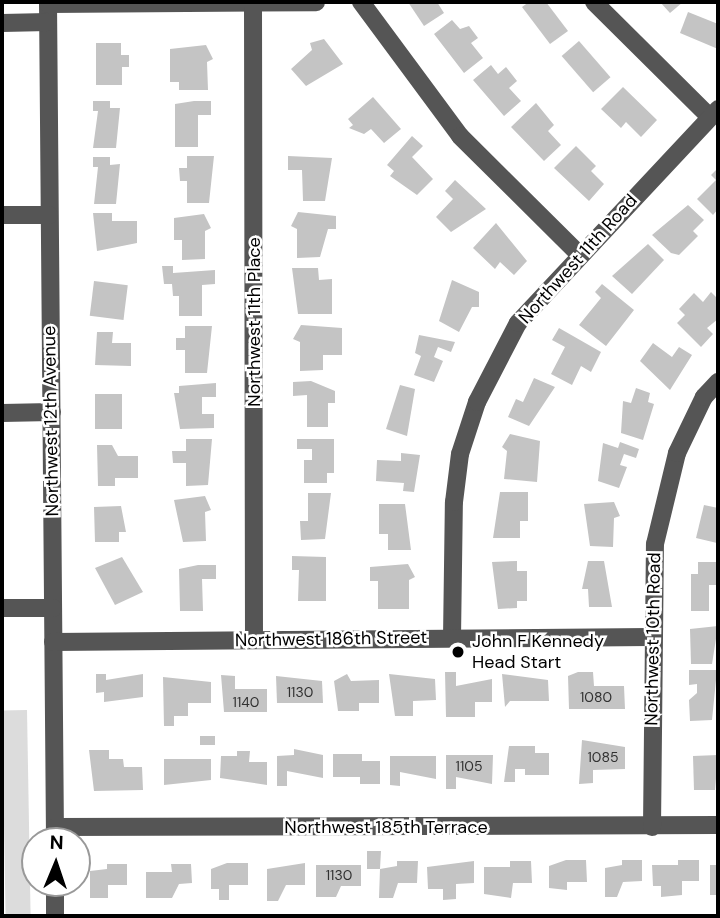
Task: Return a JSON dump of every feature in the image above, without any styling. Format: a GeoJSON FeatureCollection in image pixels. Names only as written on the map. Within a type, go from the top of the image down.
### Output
{"type":"FeatureCollection","features":[{"type":"Feature","properties":{"kind":"street"},"geometry":{"type":"LineString","coordinates":[[2,23],[48,10],[316,2]]}},
{"type":"Feature","properties":{"kind":"street"},"geometry":{"type":"LineString","coordinates":[[361,2],[460,136],[578,253]]}},
{"type":"Feature","properties":{"kind":"street"},"geometry":{"type":"LineString","coordinates":[[594,2],[714,113]]}},
{"type":"Feature","properties":{"kind":"street","name":"Northwest 11th Place"},"geometry":{"type":"LineString","coordinates":[[253,4],[254,640]]}},
{"type":"Feature","properties":{"kind":"street","name":"Northwest 12th Avenue"},"geometry":{"type":"LineString","coordinates":[[48,10],[55,827]]}},
{"type":"Feature","properties":{"kind":"street","name":"Northwest 11th Road"},"geometry":{"type":"LineString","coordinates":[[452,638],[454,502],[460,454],[477,402],[518,323],[578,253],[714,113]]}},
{"type":"Feature","properties":{"kind":"street"},"geometry":{"type":"LineString","coordinates":[[2,215],[49,215]]}},
{"type":"Feature","properties":{"kind":"street","name":"Northwest 10th Road"},"geometry":{"type":"LineString","coordinates":[[652,827],[650,637],[655,544],[677,453],[704,397],[718,382]]}},
{"type":"Feature","properties":{"kind":"street"},"geometry":{"type":"LineString","coordinates":[[2,413],[52,412]]}},
{"type":"Feature","properties":{"kind":"street"},"geometry":{"type":"LineString","coordinates":[[2,608],[53,608]]}},
{"type":"Feature","properties":{"kind":"street","name":"Northwest 186th Street"},"geometry":{"type":"LineString","coordinates":[[53,642],[650,637]]}},
{"type":"Feature","properties":{"kind":"street","name":"Northwest 185th Terrace"},"geometry":{"type":"LineString","coordinates":[[91,834],[718,825]]}},
{"type":"Feature","properties":{"kind":"street"},"geometry":{"type":"LineString","coordinates":[[55,897],[55,916]]}},
{"type":"Feature","properties":{"kind":"shaded area"},"geometry":{"type":"Polygon","coordinates":[[[2,710],[27,710],[29,827],[21,827],[21,897],[30,897],[31,916],[6,916],[2,710]]]}},
{"type":"Feature","properties":{"kind":"building"},"geometry":{"type":"Polygon","coordinates":[[[408,2],[437,2],[444,13],[424,26],[408,2]]]}},
{"type":"Feature","properties":{"kind":"building"},"geometry":{"type":"Polygon","coordinates":[[[529,2],[546,2],[568,31],[550,44],[522,7],[529,2]]]}},
{"type":"Feature","properties":{"kind":"building"},"geometry":{"type":"Polygon","coordinates":[[[660,2],[683,2],[670,13],[660,2]]]}},
{"type":"Feature","properties":{"kind":"building"},"geometry":{"type":"Polygon","coordinates":[[[688,12],[718,24],[718,49],[680,33],[688,12]]]}},
{"type":"Feature","properties":{"kind":"building"},"geometry":{"type":"Polygon","coordinates":[[[452,20],[460,29],[469,26],[478,38],[471,43],[483,58],[464,73],[434,34],[452,20]]]}},
{"type":"Feature","properties":{"kind":"building"},"geometry":{"type":"Polygon","coordinates":[[[324,39],[343,64],[306,86],[291,69],[312,50],[310,43],[324,39]]]}},
{"type":"Feature","properties":{"kind":"building"},"geometry":{"type":"Polygon","coordinates":[[[579,41],[610,77],[593,92],[562,56],[579,41]]]}},
{"type":"Feature","properties":{"kind":"building"},"geometry":{"type":"Polygon","coordinates":[[[96,43],[121,43],[121,55],[129,55],[129,67],[122,67],[122,85],[96,85],[96,43]]]}},
{"type":"Feature","properties":{"kind":"building"},"geometry":{"type":"Polygon","coordinates":[[[206,45],[213,59],[207,62],[208,90],[179,90],[179,82],[170,82],[170,49],[206,45]]]}},
{"type":"Feature","properties":{"kind":"building"},"geometry":{"type":"Polygon","coordinates":[[[491,65],[498,74],[506,67],[517,81],[509,88],[521,101],[504,116],[473,80],[491,65]]]}},
{"type":"Feature","properties":{"kind":"building"},"geometry":{"type":"Polygon","coordinates":[[[623,87],[657,120],[641,137],[626,122],[621,128],[601,109],[623,87]]]}},
{"type":"Feature","properties":{"kind":"building"},"geometry":{"type":"Polygon","coordinates":[[[373,97],[401,129],[384,143],[371,129],[364,134],[349,128],[353,125],[348,119],[373,97]]]}},
{"type":"Feature","properties":{"kind":"building"},"geometry":{"type":"Polygon","coordinates":[[[93,101],[110,101],[110,108],[120,108],[116,148],[93,148],[98,111],[93,111],[93,101]]]}},
{"type":"Feature","properties":{"kind":"building"},"geometry":{"type":"Polygon","coordinates":[[[211,101],[211,115],[198,115],[198,147],[175,147],[175,104],[211,101]]]}},
{"type":"Feature","properties":{"kind":"building"},"geometry":{"type":"Polygon","coordinates":[[[536,103],[554,125],[548,131],[561,145],[544,161],[511,127],[536,103]]]}},
{"type":"Feature","properties":{"kind":"building"},"geometry":{"type":"Polygon","coordinates":[[[412,136],[423,146],[412,157],[433,179],[417,195],[390,176],[394,171],[387,165],[412,136]]]}},
{"type":"Feature","properties":{"kind":"building"},"geometry":{"type":"Polygon","coordinates":[[[576,146],[596,166],[591,171],[604,184],[589,201],[554,168],[576,146]]]}},
{"type":"Feature","properties":{"kind":"building"},"geometry":{"type":"Polygon","coordinates":[[[187,156],[214,156],[209,203],[187,203],[187,181],[180,181],[179,168],[187,168],[187,156]]]}},
{"type":"Feature","properties":{"kind":"building"},"geometry":{"type":"Polygon","coordinates":[[[288,156],[332,158],[325,201],[303,201],[302,170],[288,170],[288,156]]]}},
{"type":"Feature","properties":{"kind":"building"},"geometry":{"type":"Polygon","coordinates":[[[93,157],[110,157],[110,165],[120,164],[116,204],[94,204],[98,167],[93,167],[93,157]]]}},
{"type":"Feature","properties":{"kind":"building"},"geometry":{"type":"Polygon","coordinates":[[[718,168],[718,209],[713,215],[697,199],[716,180],[711,175],[718,168]]]}},
{"type":"Feature","properties":{"kind":"building"},"geometry":{"type":"Polygon","coordinates":[[[455,180],[486,209],[451,232],[436,217],[453,199],[445,191],[455,180]]]}},
{"type":"Feature","properties":{"kind":"building"},"geometry":{"type":"Polygon","coordinates":[[[688,205],[704,220],[693,231],[698,236],[679,255],[671,253],[652,235],[688,205]]]}},
{"type":"Feature","properties":{"kind":"building"},"geometry":{"type":"Polygon","coordinates":[[[298,212],[336,216],[336,229],[328,229],[320,257],[297,258],[297,229],[291,226],[298,212]]]}},
{"type":"Feature","properties":{"kind":"building"},"geometry":{"type":"Polygon","coordinates":[[[93,213],[112,213],[112,221],[137,221],[137,243],[97,251],[93,213]]]}},
{"type":"Feature","properties":{"kind":"building"},"geometry":{"type":"Polygon","coordinates":[[[204,214],[211,228],[205,231],[205,259],[182,260],[182,240],[174,240],[174,218],[204,214]]]}},
{"type":"Feature","properties":{"kind":"building"},"geometry":{"type":"Polygon","coordinates":[[[496,223],[527,261],[514,275],[500,262],[495,269],[473,248],[496,223]]]}},
{"type":"Feature","properties":{"kind":"building"},"geometry":{"type":"Polygon","coordinates":[[[648,244],[664,260],[632,294],[612,276],[648,244]]]}},
{"type":"Feature","properties":{"kind":"building"},"geometry":{"type":"Polygon","coordinates":[[[162,266],[173,266],[173,273],[215,270],[215,284],[202,285],[202,316],[179,316],[179,296],[173,296],[172,284],[164,284],[162,266]]]}},
{"type":"Feature","properties":{"kind":"building"},"geometry":{"type":"Polygon","coordinates":[[[292,268],[318,268],[319,280],[332,279],[332,314],[298,314],[292,268]]]}},
{"type":"Feature","properties":{"kind":"building"},"geometry":{"type":"Polygon","coordinates":[[[452,280],[479,292],[479,307],[472,307],[459,332],[439,321],[452,280]]]}},
{"type":"Feature","properties":{"kind":"building"},"geometry":{"type":"Polygon","coordinates":[[[94,281],[128,285],[123,320],[90,316],[94,281]]]}},
{"type":"Feature","properties":{"kind":"building"},"geometry":{"type":"Polygon","coordinates":[[[602,284],[634,310],[606,346],[579,325],[601,298],[595,292],[602,284]]]}},
{"type":"Feature","properties":{"kind":"building"},"geometry":{"type":"Polygon","coordinates":[[[711,292],[718,299],[718,319],[707,328],[713,334],[701,347],[677,323],[685,315],[679,309],[694,293],[703,302],[711,292]]]}},
{"type":"Feature","properties":{"kind":"building"},"geometry":{"type":"Polygon","coordinates":[[[301,325],[342,328],[342,355],[323,355],[323,370],[300,371],[300,342],[293,339],[301,325]]]}},
{"type":"Feature","properties":{"kind":"building"},"geometry":{"type":"Polygon","coordinates":[[[185,326],[212,326],[207,373],[185,373],[185,350],[176,350],[176,338],[185,338],[185,326]]]}},
{"type":"Feature","properties":{"kind":"building"},"geometry":{"type":"Polygon","coordinates":[[[559,328],[601,352],[591,372],[581,366],[572,385],[551,374],[565,347],[552,340],[559,328]]]}},
{"type":"Feature","properties":{"kind":"building"},"geometry":{"type":"Polygon","coordinates":[[[97,332],[113,332],[112,343],[131,343],[131,366],[95,365],[97,332]]]}},
{"type":"Feature","properties":{"kind":"building"},"geometry":{"type":"Polygon","coordinates":[[[419,335],[455,342],[451,352],[438,347],[434,357],[443,361],[434,382],[414,375],[421,356],[415,353],[419,335]]]}},
{"type":"Feature","properties":{"kind":"building"},"geometry":{"type":"Polygon","coordinates":[[[653,343],[672,357],[679,347],[692,355],[670,390],[640,361],[653,343]]]}},
{"type":"Feature","properties":{"kind":"building"},"geometry":{"type":"Polygon","coordinates":[[[534,378],[555,387],[529,426],[508,417],[516,399],[523,402],[534,378]]]}},
{"type":"Feature","properties":{"kind":"building"},"geometry":{"type":"Polygon","coordinates":[[[311,381],[335,391],[335,403],[328,403],[328,427],[307,427],[307,395],[293,396],[293,382],[311,381]]]}},
{"type":"Feature","properties":{"kind":"building"},"geometry":{"type":"Polygon","coordinates":[[[216,383],[216,397],[202,397],[202,414],[214,414],[214,428],[180,429],[174,393],[179,393],[179,386],[216,383]]]}},
{"type":"Feature","properties":{"kind":"building"},"geometry":{"type":"Polygon","coordinates":[[[400,385],[415,389],[407,436],[386,429],[400,385]]]}},
{"type":"Feature","properties":{"kind":"building"},"geometry":{"type":"Polygon","coordinates":[[[636,388],[650,393],[648,402],[654,404],[643,440],[621,433],[623,401],[631,403],[636,388]]]}},
{"type":"Feature","properties":{"kind":"building"},"geometry":{"type":"Polygon","coordinates":[[[95,394],[122,394],[122,429],[95,429],[95,394]]]}},
{"type":"Feature","properties":{"kind":"building"},"geometry":{"type":"Polygon","coordinates":[[[510,434],[540,441],[537,482],[504,479],[507,451],[502,447],[510,434]]]}},
{"type":"Feature","properties":{"kind":"building"},"geometry":{"type":"Polygon","coordinates":[[[186,439],[212,439],[208,485],[186,486],[186,463],[173,463],[172,451],[186,451],[186,439]]]}},
{"type":"Feature","properties":{"kind":"building"},"geometry":{"type":"Polygon","coordinates":[[[297,439],[334,439],[334,473],[327,473],[327,483],[304,483],[304,460],[312,460],[312,449],[297,449],[297,439]]]}},
{"type":"Feature","properties":{"kind":"building"},"geometry":{"type":"Polygon","coordinates":[[[620,442],[639,449],[636,458],[624,454],[620,465],[627,467],[619,488],[598,481],[603,443],[618,448],[620,442]]]}},
{"type":"Feature","properties":{"kind":"building"},"geometry":{"type":"Polygon","coordinates":[[[97,445],[112,445],[118,456],[138,456],[138,478],[115,478],[115,486],[98,486],[97,445]]]}},
{"type":"Feature","properties":{"kind":"building"},"geometry":{"type":"Polygon","coordinates":[[[401,453],[420,455],[414,492],[403,491],[404,483],[376,481],[377,460],[401,461],[401,453]]]}},
{"type":"Feature","properties":{"kind":"building"},"geometry":{"type":"Polygon","coordinates":[[[500,492],[528,492],[528,521],[520,521],[520,538],[493,538],[500,492]]]}},
{"type":"Feature","properties":{"kind":"building"},"geometry":{"type":"Polygon","coordinates":[[[308,493],[331,493],[325,539],[301,540],[300,521],[308,521],[308,493]]]}},
{"type":"Feature","properties":{"kind":"building"},"geometry":{"type":"Polygon","coordinates":[[[205,496],[211,510],[205,512],[206,541],[183,542],[174,500],[205,496]]]}},
{"type":"Feature","properties":{"kind":"building"},"geometry":{"type":"Polygon","coordinates":[[[614,502],[620,516],[614,518],[613,547],[590,546],[584,504],[614,502]]]}},
{"type":"Feature","properties":{"kind":"building"},"geometry":{"type":"Polygon","coordinates":[[[379,504],[405,504],[411,550],[388,550],[388,534],[379,534],[379,504]]]}},
{"type":"Feature","properties":{"kind":"building"},"geometry":{"type":"Polygon","coordinates":[[[704,505],[718,508],[717,543],[696,538],[704,505]]]}},
{"type":"Feature","properties":{"kind":"building"},"geometry":{"type":"Polygon","coordinates":[[[121,506],[126,532],[119,532],[119,542],[95,542],[94,507],[121,506]]]}},
{"type":"Feature","properties":{"kind":"building"},"geometry":{"type":"Polygon","coordinates":[[[292,556],[326,557],[326,601],[298,601],[299,570],[292,570],[292,556]]]}},
{"type":"Feature","properties":{"kind":"building"},"geometry":{"type":"Polygon","coordinates":[[[122,557],[143,592],[115,605],[95,568],[122,557]]]}},
{"type":"Feature","properties":{"kind":"building"},"geometry":{"type":"Polygon","coordinates":[[[517,561],[517,571],[527,571],[527,601],[517,601],[517,608],[498,609],[492,562],[517,561]]]}},
{"type":"Feature","properties":{"kind":"building"},"geometry":{"type":"Polygon","coordinates":[[[588,561],[604,561],[612,607],[589,607],[588,589],[582,589],[588,561]]]}},
{"type":"Feature","properties":{"kind":"building"},"geometry":{"type":"Polygon","coordinates":[[[698,562],[718,562],[718,585],[709,585],[709,611],[691,611],[691,574],[698,574],[698,562]]]}},
{"type":"Feature","properties":{"kind":"building"},"geometry":{"type":"Polygon","coordinates":[[[408,564],[415,577],[409,580],[409,609],[378,609],[378,581],[370,581],[370,567],[408,564]]]}},
{"type":"Feature","properties":{"kind":"building"},"geometry":{"type":"Polygon","coordinates":[[[216,565],[216,579],[202,579],[203,611],[180,611],[179,569],[216,565]]]}},
{"type":"Feature","properties":{"kind":"building"},"geometry":{"type":"Polygon","coordinates":[[[718,626],[712,664],[691,664],[690,629],[718,626]]]}},
{"type":"Feature","properties":{"kind":"building"},"geometry":{"type":"Polygon","coordinates":[[[689,670],[717,670],[712,720],[690,721],[689,700],[697,693],[697,684],[689,685],[689,670]]]}},
{"type":"Feature","properties":{"kind":"building"},"geometry":{"type":"Polygon","coordinates":[[[445,672],[456,672],[456,686],[492,679],[492,702],[475,702],[475,717],[446,717],[445,672]]]}},
{"type":"Feature","properties":{"kind":"building"},"geometry":{"type":"Polygon","coordinates":[[[578,672],[593,672],[594,686],[624,686],[625,709],[569,709],[568,676],[578,672]]]}},
{"type":"Feature","properties":{"kind":"building"},"geometry":{"type":"Polygon","coordinates":[[[96,674],[106,674],[106,680],[143,674],[143,697],[104,702],[104,692],[96,693],[96,674]]]}},
{"type":"Feature","properties":{"kind":"building"},"geometry":{"type":"Polygon","coordinates":[[[347,674],[351,681],[379,680],[379,703],[359,703],[359,711],[338,711],[334,681],[347,674]]]}},
{"type":"Feature","properties":{"kind":"building"},"geometry":{"type":"Polygon","coordinates":[[[389,674],[435,679],[436,700],[413,701],[413,716],[395,716],[389,674]]]}},
{"type":"Feature","properties":{"kind":"building"},"geometry":{"type":"Polygon","coordinates":[[[502,674],[548,680],[549,701],[510,701],[505,707],[502,674]]]}},
{"type":"Feature","properties":{"kind":"building"},"geometry":{"type":"Polygon","coordinates":[[[221,675],[235,676],[235,689],[267,689],[267,712],[224,712],[221,675]]]}},
{"type":"Feature","properties":{"kind":"building"},"geometry":{"type":"Polygon","coordinates":[[[276,676],[322,681],[323,703],[277,703],[276,676]]]}},
{"type":"Feature","properties":{"kind":"building"},"geometry":{"type":"Polygon","coordinates":[[[163,677],[211,682],[211,703],[188,703],[188,716],[174,716],[174,726],[164,726],[163,677]]]}},
{"type":"Feature","properties":{"kind":"building"},"geometry":{"type":"Polygon","coordinates":[[[200,736],[215,736],[215,745],[200,745],[200,736]]]}},
{"type":"Feature","properties":{"kind":"building"},"geometry":{"type":"Polygon","coordinates":[[[582,740],[625,747],[625,769],[593,770],[593,783],[579,784],[582,740]]]}},
{"type":"Feature","properties":{"kind":"building"},"geometry":{"type":"Polygon","coordinates":[[[509,746],[535,746],[535,753],[549,753],[549,775],[525,775],[525,769],[515,769],[515,782],[504,782],[509,746]]]}},
{"type":"Feature","properties":{"kind":"building"},"geometry":{"type":"Polygon","coordinates":[[[294,749],[323,755],[323,778],[287,771],[287,786],[277,786],[277,756],[294,755],[294,749]]]}},
{"type":"Feature","properties":{"kind":"building"},"geometry":{"type":"Polygon","coordinates":[[[89,750],[109,750],[109,759],[123,759],[124,767],[142,767],[143,790],[94,791],[89,750]]]}},
{"type":"Feature","properties":{"kind":"building"},"geometry":{"type":"Polygon","coordinates":[[[237,751],[250,751],[249,762],[267,762],[267,785],[220,778],[221,756],[237,756],[237,751]]]}},
{"type":"Feature","properties":{"kind":"building"},"geometry":{"type":"Polygon","coordinates":[[[333,754],[362,754],[362,761],[380,761],[380,784],[360,784],[360,777],[333,777],[333,754]]]}},
{"type":"Feature","properties":{"kind":"building"},"geometry":{"type":"Polygon","coordinates":[[[446,755],[493,755],[492,784],[456,777],[456,789],[446,789],[446,755]]]}},
{"type":"Feature","properties":{"kind":"building"},"geometry":{"type":"Polygon","coordinates":[[[718,755],[715,790],[694,790],[693,756],[718,755]]]}},
{"type":"Feature","properties":{"kind":"building"},"geometry":{"type":"Polygon","coordinates":[[[390,756],[436,756],[436,779],[400,772],[400,786],[390,785],[390,756]]]}},
{"type":"Feature","properties":{"kind":"building"},"geometry":{"type":"Polygon","coordinates":[[[164,759],[211,759],[211,780],[164,785],[164,759]]]}},
{"type":"Feature","properties":{"kind":"building"},"geometry":{"type":"Polygon","coordinates":[[[367,851],[381,851],[380,869],[367,869],[367,851]]]}},
{"type":"Feature","properties":{"kind":"building"},"geometry":{"type":"Polygon","coordinates":[[[566,860],[586,860],[587,882],[567,882],[567,890],[549,888],[549,866],[566,860]]]}},
{"type":"Feature","properties":{"kind":"building"},"geometry":{"type":"Polygon","coordinates":[[[622,860],[642,860],[642,881],[623,882],[617,897],[605,897],[605,868],[622,865],[622,860]]]}},
{"type":"Feature","properties":{"kind":"building"},"geometry":{"type":"Polygon","coordinates":[[[678,860],[699,860],[699,881],[682,881],[682,895],[661,897],[661,886],[653,886],[652,865],[678,865],[678,860]]]}},
{"type":"Feature","properties":{"kind":"building"},"geometry":{"type":"Polygon","coordinates":[[[397,861],[418,861],[417,883],[398,883],[393,898],[379,898],[380,869],[397,866],[397,861]]]}},
{"type":"Feature","properties":{"kind":"building"},"geometry":{"type":"Polygon","coordinates":[[[474,861],[474,883],[456,884],[456,899],[443,900],[443,889],[428,889],[427,867],[474,861]]]}},
{"type":"Feature","properties":{"kind":"building"},"geometry":{"type":"Polygon","coordinates":[[[510,861],[531,861],[532,883],[513,883],[511,898],[484,894],[484,867],[510,867],[510,861]]]}},
{"type":"Feature","properties":{"kind":"building"},"geometry":{"type":"Polygon","coordinates":[[[227,863],[248,863],[248,885],[229,885],[229,900],[219,900],[219,889],[211,889],[211,869],[227,863]]]}},
{"type":"Feature","properties":{"kind":"building"},"geometry":{"type":"Polygon","coordinates":[[[305,863],[305,885],[286,885],[278,901],[267,901],[267,869],[305,863]]]}},
{"type":"Feature","properties":{"kind":"building"},"geometry":{"type":"Polygon","coordinates":[[[107,864],[127,864],[127,885],[108,885],[108,898],[90,898],[91,871],[107,869],[107,864]]]}},
{"type":"Feature","properties":{"kind":"building"},"geometry":{"type":"Polygon","coordinates":[[[171,864],[191,864],[192,883],[179,884],[172,898],[146,898],[146,872],[172,872],[171,864]]]}},
{"type":"Feature","properties":{"kind":"building"},"geometry":{"type":"Polygon","coordinates":[[[316,865],[361,865],[361,886],[341,886],[336,897],[316,897],[316,865]]]}},
{"type":"Feature","properties":{"kind":"building"},"geometry":{"type":"Polygon","coordinates":[[[710,865],[718,865],[718,895],[710,895],[710,865]]]}},
{"type":"Feature","properties":{"kind":"place","name":"John F Kennedy Head Start"},"geometry":{"type":"Point","coordinates":[458,652]}}]}
